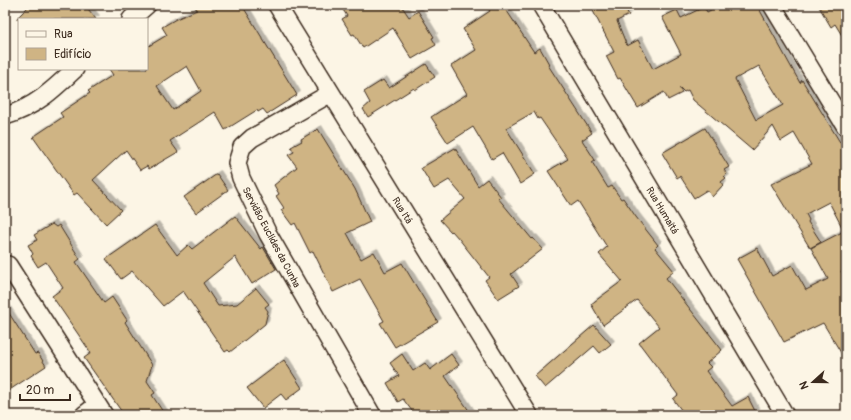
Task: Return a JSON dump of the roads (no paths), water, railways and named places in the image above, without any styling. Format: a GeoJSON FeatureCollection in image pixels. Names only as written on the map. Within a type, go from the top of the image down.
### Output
{"type":"FeatureCollection","features":[{"type":"Feature","properties":{"kind":"street","name":"Rua Itá"},"geometry":{"type":"LineString","coordinates":[[277,5],[529,415]]}},
{"type":"Feature","properties":{"kind":"street","name":"Rua Humaitá"},"geometry":{"type":"LineString","coordinates":[[541,5],[785,415]]}},
{"type":"Feature","properties":{"kind":"street"},"geometry":{"type":"LineString","coordinates":[[772,5],[846,127]]}},
{"type":"Feature","properties":{"kind":"street"},"geometry":{"type":"LineString","coordinates":[[5,116],[24,109],[41,99],[74,70]]}},
{"type":"Feature","properties":{"kind":"street","name":"Servidão Euclides da Cunha"},"geometry":{"type":"LineString","coordinates":[[331,93],[252,138],[242,147],[237,163],[241,178],[257,213],[372,415]]}},
{"type":"Feature","properties":{"kind":"street"},"geometry":{"type":"LineString","coordinates":[[8,265],[101,410],[84,415]]}}]}
